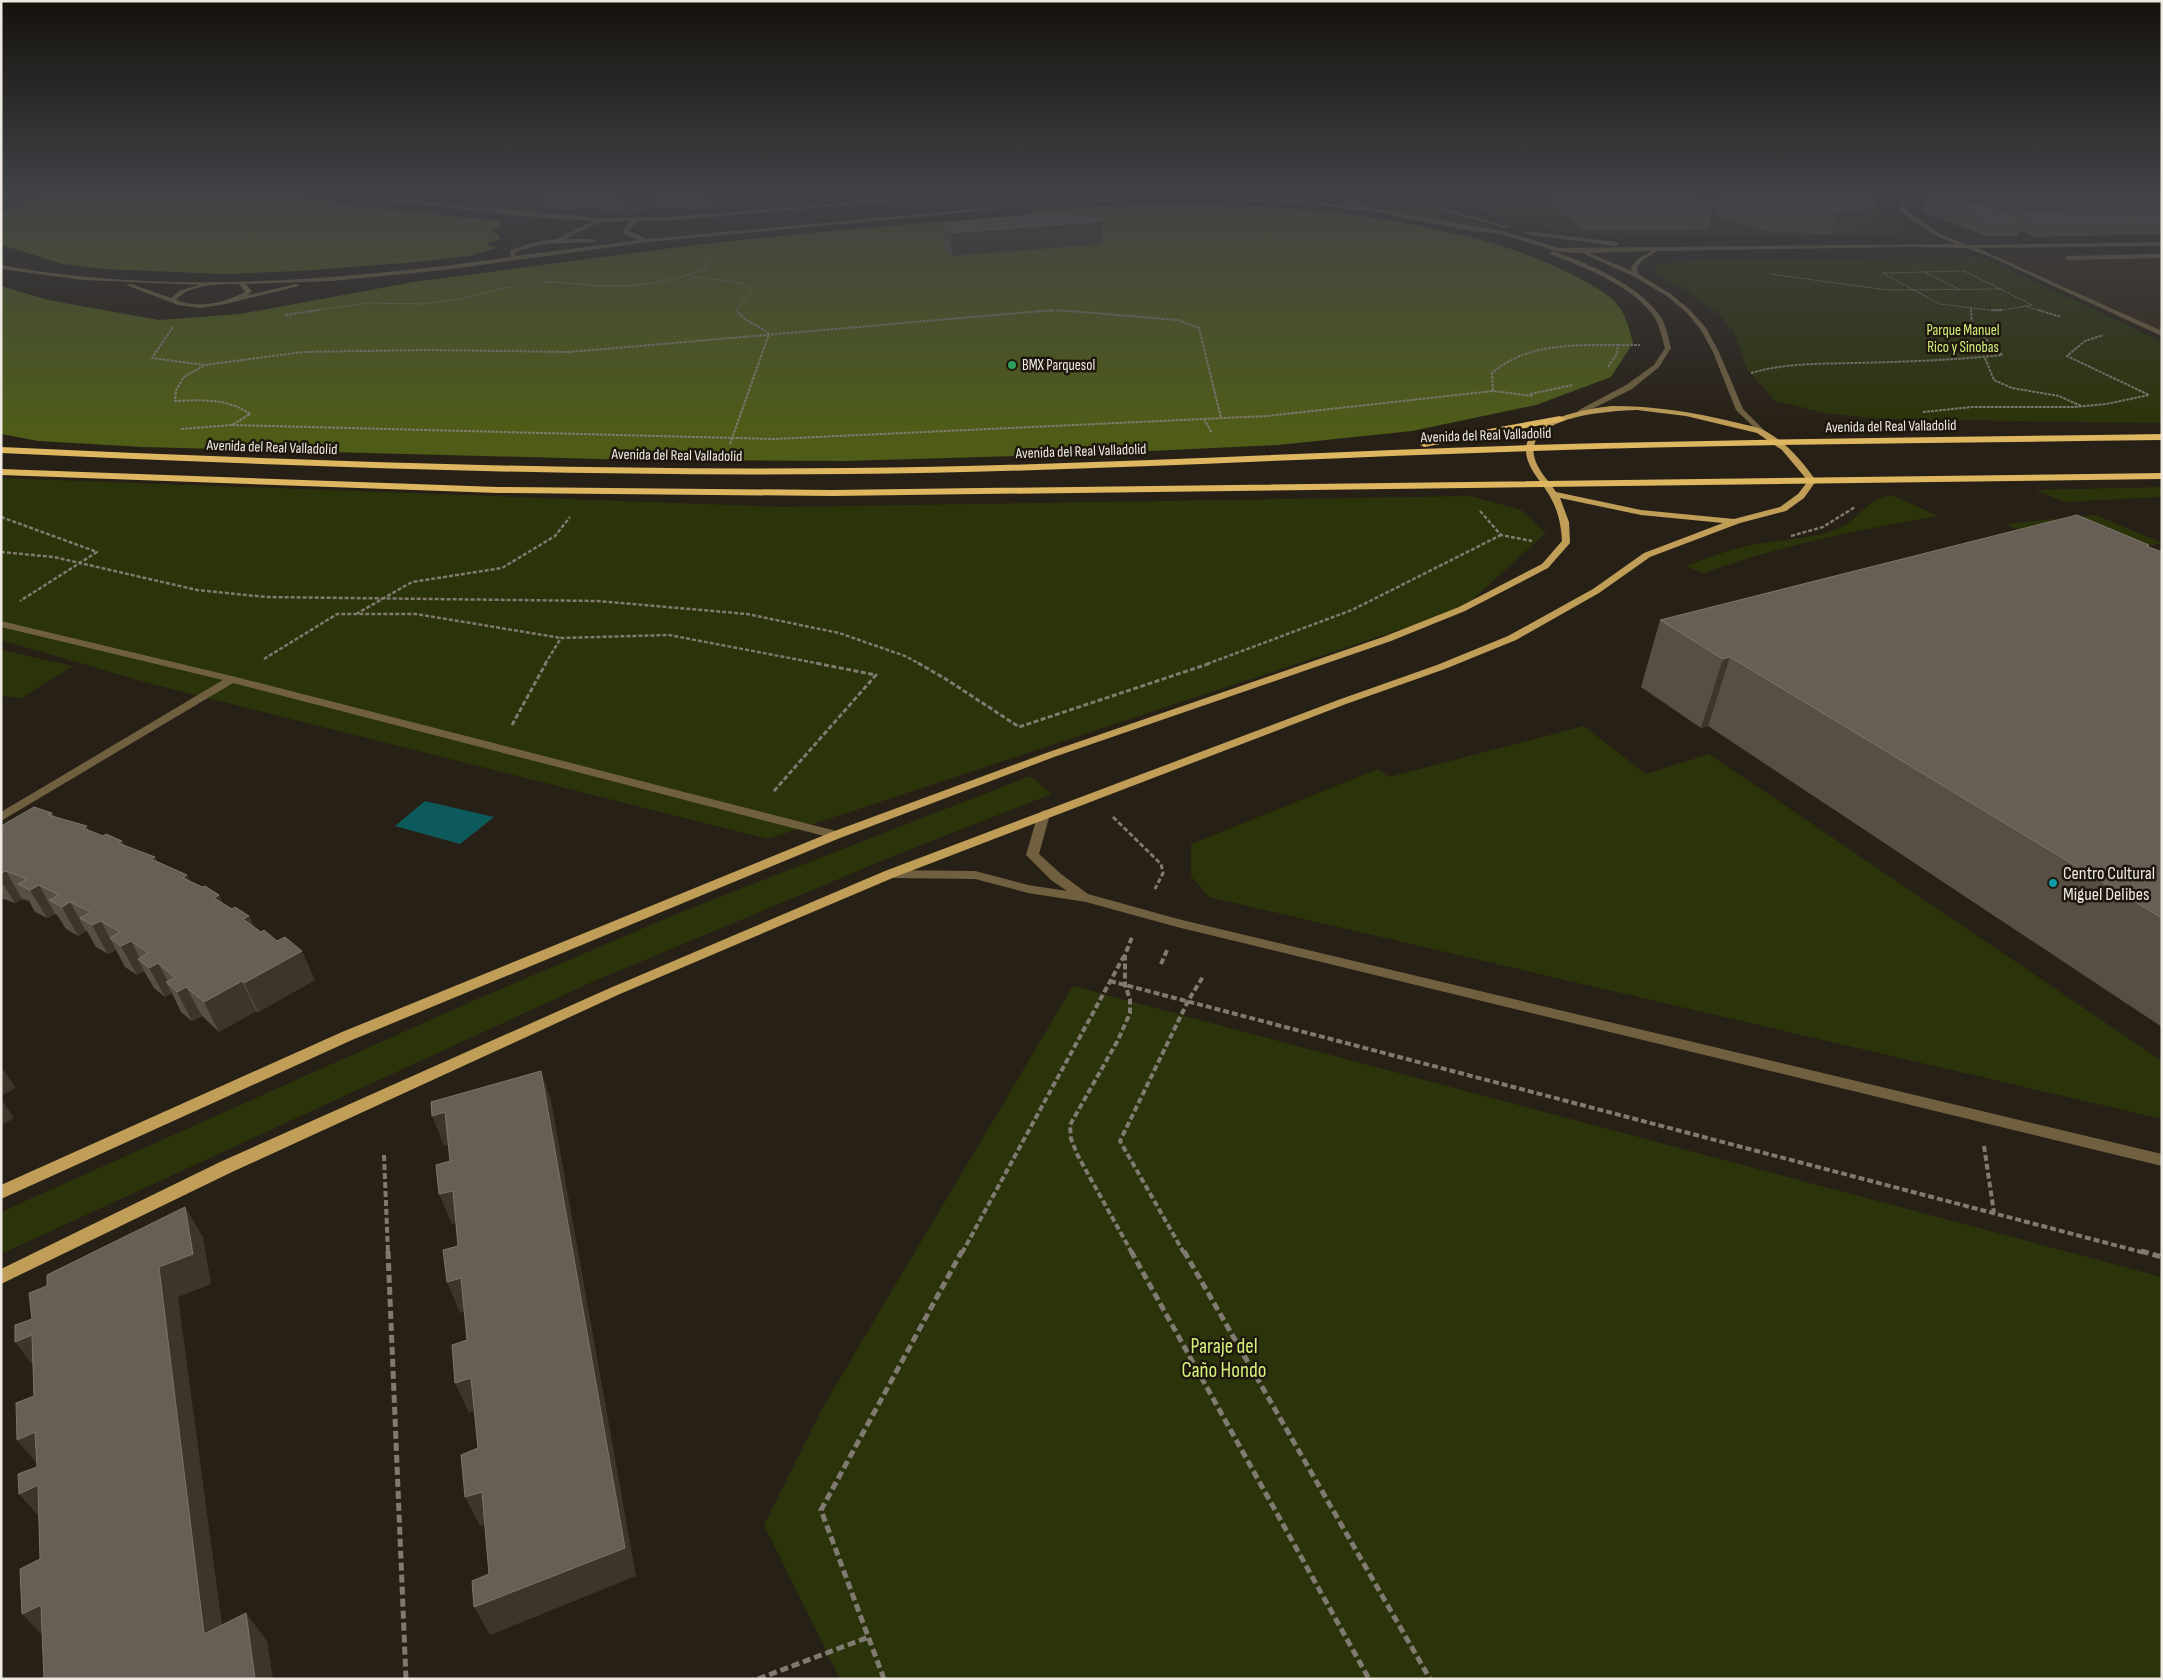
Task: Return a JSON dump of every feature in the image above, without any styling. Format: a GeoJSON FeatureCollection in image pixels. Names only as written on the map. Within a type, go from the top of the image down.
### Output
{"type":"FeatureCollection","features":[{"type":"Feature","properties":{"kind":"highway"},"geometry":{"type":"LineString","coordinates":[[1342,456],[1497,432],[1560,419]]}},
{"type":"Feature","properties":{"kind":"highway","name":"Avenida del Real Valladolid"},"geometry":{"type":"LineString","coordinates":[[1,450],[322,464],[726,471],[1020,469],[1530,448],[2162,438]]}},
{"type":"Feature","properties":{"kind":"highway"},"geometry":{"type":"LineString","coordinates":[[1,473],[498,490],[822,493],[2162,476]]}},
{"type":"Feature","properties":{"kind":"main road"},"geometry":{"type":"LineString","coordinates":[[1,1192],[347,1036],[836,835],[1050,755],[1387,639],[1476,604],[1545,566],[1567,541],[1566,523],[1553,494],[1534,465],[1530,448],[1533,439],[1541,431],[1560,419],[1582,412],[1631,409],[1665,411],[1706,417],[1762,433],[1796,459],[1812,481],[1800,496],[1783,509],[1737,521],[1646,555],[1596,591],[1512,638],[1441,667],[1044,814],[890,874],[615,991],[235,1163],[1,1277]]}},
{"type":"Feature","properties":{"kind":"main road"},"geometry":{"type":"LineString","coordinates":[[1553,494],[1602,507],[1638,513],[1682,519],[1737,521]]}},
{"type":"Feature","properties":{"kind":"street"},"geometry":{"type":"LineString","coordinates":[[13,270],[37,275],[120,282],[240,282],[332,279],[420,270]]}},
{"type":"Feature","properties":{"kind":"street"},"geometry":{"type":"LineString","coordinates":[[1582,412],[1621,391],[1657,366],[1668,348],[1658,318],[1640,300],[1607,277],[1593,270]]}},
{"type":"Feature","properties":{"kind":"street"},"geometry":{"type":"LineString","coordinates":[[1624,270],[1669,295],[1689,312],[1704,329],[1720,359],[1740,410],[1762,433]]}},
{"type":"Feature","properties":{"kind":"street"},"geometry":{"type":"LineString","coordinates":[[1634,270],[1635,275]]}},
{"type":"Feature","properties":{"kind":"street"},"geometry":{"type":"LineString","coordinates":[[2023,270],[2162,334]]}},
{"type":"Feature","properties":{"kind":"street"},"geometry":{"type":"LineString","coordinates":[[120,282],[182,304],[197,305],[332,279]]}},
{"type":"Feature","properties":{"kind":"street"},"geometry":{"type":"LineString","coordinates":[[172,301],[173,298],[183,292],[221,282]]}},
{"type":"Feature","properties":{"kind":"street"},"geometry":{"type":"LineString","coordinates":[[235,299],[249,291],[240,282]]}},
{"type":"Feature","properties":{"kind":"street"},"geometry":{"type":"LineString","coordinates":[[1,624],[232,679],[836,835]]}},
{"type":"Feature","properties":{"kind":"street"},"geometry":{"type":"LineString","coordinates":[[1,817],[232,679]]}},
{"type":"Feature","properties":{"kind":"street"},"geometry":{"type":"LineString","coordinates":[[1044,814],[1032,855],[1056,877],[1087,898]]}},
{"type":"Feature","properties":{"kind":"street"},"geometry":{"type":"LineString","coordinates":[[890,874],[975,875],[1028,889],[1087,898],[1142,915],[2162,1160]]}},
{"type":"Feature","properties":{"kind":"path"},"geometry":{"type":"LineString","coordinates":[[542,282],[570,281],[610,286],[646,284],[688,276],[702,270]]}},
{"type":"Feature","properties":{"kind":"path"},"geometry":{"type":"LineString","coordinates":[[1922,270],[1960,290]]}},
{"type":"Feature","properties":{"kind":"path"},"geometry":{"type":"LineString","coordinates":[[1964,272],[2000,289],[2032,305],[1997,311],[1940,304],[1882,273],[1964,272]]}},
{"type":"Feature","properties":{"kind":"path"},"geometry":{"type":"LineString","coordinates":[[1769,274],[1887,290],[2000,289]]}},
{"type":"Feature","properties":{"kind":"path"},"geometry":{"type":"LineString","coordinates":[[688,276],[741,283],[754,290],[736,309],[740,317],[760,326],[769,334]]}},
{"type":"Feature","properties":{"kind":"path"},"geometry":{"type":"LineString","coordinates":[[285,315],[369,303],[422,304],[456,300],[517,285]]}},
{"type":"Feature","properties":{"kind":"path"},"geometry":{"type":"LineString","coordinates":[[2024,306],[2039,311]]}},
{"type":"Feature","properties":{"kind":"path"},"geometry":{"type":"LineString","coordinates":[[1746,375],[1764,368],[1814,364],[1962,360],[2002,355],[1972,326],[1971,308]]}},
{"type":"Feature","properties":{"kind":"path"},"geometry":{"type":"LineString","coordinates":[[169,324],[174,327],[152,358],[205,365],[303,352],[428,350],[570,352],[1055,310],[1178,320],[1199,328],[1221,418]]}},
{"type":"Feature","properties":{"kind":"path"},"geometry":{"type":"LineString","coordinates":[[730,446],[769,334]]}},
{"type":"Feature","properties":{"kind":"path"},"geometry":{"type":"LineString","coordinates":[[1917,412],[1972,407],[2082,406],[2106,404],[2148,395],[2067,356],[2085,342],[2104,335]]}},
{"type":"Feature","properties":{"kind":"path"},"geometry":{"type":"LineString","coordinates":[[1493,392],[1492,372],[1510,359],[1540,349],[1581,345],[1644,345]]}},
{"type":"Feature","properties":{"kind":"path"},"geometry":{"type":"LineString","coordinates":[[1607,368],[1617,354],[1618,345]]}},
{"type":"Feature","properties":{"kind":"path"},"geometry":{"type":"LineString","coordinates":[[1984,357],[1994,380],[2012,388],[2059,396],[2082,406]]}},
{"type":"Feature","properties":{"kind":"path"},"geometry":{"type":"LineString","coordinates":[[205,365],[184,377],[176,390],[175,401],[219,399],[242,407],[250,414],[232,425]]}},
{"type":"Feature","properties":{"kind":"path"},"geometry":{"type":"LineString","coordinates":[[1524,395],[1556,390],[1575,384]]}},
{"type":"Feature","properties":{"kind":"path"},"geometry":{"type":"LineString","coordinates":[[173,430],[232,425],[784,438],[1267,416],[1493,392],[1543,396]]}},
{"type":"Feature","properties":{"kind":"path"},"geometry":{"type":"LineString","coordinates":[[1784,536],[1823,527],[1840,518],[1856,505]]}},
{"type":"Feature","properties":{"kind":"path"},"geometry":{"type":"LineString","coordinates":[[355,614],[412,582],[502,568],[555,536],[574,513]]}},
{"type":"Feature","properties":{"kind":"path"},"geometry":{"type":"LineString","coordinates":[[1,517],[96,552],[16,604]]}},
{"type":"Feature","properties":{"kind":"path"},"geometry":{"type":"LineString","coordinates":[[1019,727],[1241,653],[1342,614],[1501,535]]}},
{"type":"Feature","properties":{"kind":"path"},"geometry":{"type":"LineString","coordinates":[[1,552],[54,557],[197,590],[266,597],[598,601],[747,614],[839,633],[905,656],[949,681],[1019,727],[1050,755]]}},
{"type":"Feature","properties":{"kind":"path"},"geometry":{"type":"LineString","coordinates":[[232,679],[337,614],[416,614],[561,638],[669,635],[876,675],[754,814]]}},
{"type":"Feature","properties":{"kind":"path"},"geometry":{"type":"LineString","coordinates":[[501,748],[531,688],[561,638]]}},
{"type":"Feature","properties":{"kind":"path"},"geometry":{"type":"LineString","coordinates":[[884,1679],[821,1510],[1125,955],[1163,872],[1161,864],[1092,796]]}},
{"type":"Feature","properties":{"kind":"path"},"geometry":{"type":"LineString","coordinates":[[1125,955],[1125,985],[1130,999],[1130,1013],[1118,1040],[1070,1124],[1071,1138],[1078,1156],[1369,1679]]}},
{"type":"Feature","properties":{"kind":"path"},"geometry":{"type":"LineString","coordinates":[[1204,975],[1188,1002],[1120,1142],[1430,1679]]}},
{"type":"Feature","properties":{"kind":"path"},"geometry":{"type":"LineString","coordinates":[[1110,981],[2162,1257]]}},
{"type":"Feature","properties":{"kind":"path"},"geometry":{"type":"LineString","coordinates":[[1979,1116],[1994,1213]]}},
{"type":"Feature","properties":{"kind":"path"},"geometry":{"type":"LineString","coordinates":[[384,1155],[406,1679]]}},
{"type":"Feature","properties":{"kind":"path"},"geometry":{"type":"LineString","coordinates":[[758,1679],[869,1637]]}},
{"type":"Feature","properties":{"kind":"shaded area"},"geometry":{"type":"Polygon","coordinates":[[[2018,270],[2162,270],[2162,337],[2018,270]]]}},
{"type":"Feature","properties":{"kind":"green space"},"geometry":{"type":"Polygon","coordinates":[[[138,270],[307,270],[224,274],[138,270]]]}},
{"type":"Feature","properties":{"kind":"green space"},"geometry":{"type":"Polygon","coordinates":[[[501,270],[1563,270],[1605,293],[1615,302],[1627,321],[1633,343],[1611,377],[1536,405],[1412,431],[1278,445],[1085,454],[844,461],[636,460],[143,447],[38,441],[1,434],[1,286],[48,300],[159,320],[240,314],[413,282],[501,270]]]}},
{"type":"Feature","properties":{"kind":"green space","name":"Parque Manuel Rico y Sinobas"},"geometry":{"type":"Polygon","coordinates":[[[1654,270],[2011,270],[2162,342],[2162,423],[1880,419],[1826,413],[1775,401],[1747,369],[1734,332],[1719,314],[1683,288],[1654,274],[1654,270]]]}},
{"type":"Feature","properties":{"kind":"green space"},"geometry":{"type":"Polygon","coordinates":[[[1,478],[784,507],[1470,496],[1521,510],[1546,533],[1462,609],[768,839],[148,683],[1,640],[1,478]]]}},
{"type":"Feature","properties":{"kind":"green space"},"geometry":{"type":"Polygon","coordinates":[[[2162,487],[2162,497],[2065,502],[2035,490],[2162,487]]]}},
{"type":"Feature","properties":{"kind":"green space"},"geometry":{"type":"Polygon","coordinates":[[[1891,495],[1939,516],[1791,546],[1704,573],[1685,566],[1742,547],[1806,537],[1837,529],[1845,525],[1875,501],[1891,495]]]}},
{"type":"Feature","properties":{"kind":"green space"},"geometry":{"type":"Polygon","coordinates":[[[2096,515],[2162,543],[2087,560],[2005,524],[2096,515]]]}},
{"type":"Feature","properties":{"kind":"green space"},"geometry":{"type":"Polygon","coordinates":[[[1,650],[73,666],[22,698],[1,696],[1,650]]]}},
{"type":"Feature","properties":{"kind":"green space"},"geometry":{"type":"Polygon","coordinates":[[[1584,726],[1646,774],[1709,754],[2162,1061],[2162,1119],[1209,897],[1191,876],[1191,844],[1378,769],[1389,777],[1584,726]]]}},
{"type":"Feature","properties":{"kind":"green space"},"geometry":{"type":"Polygon","coordinates":[[[1030,776],[1052,794],[896,855],[592,982],[1,1254],[1,1213],[12,1207],[475,1000],[679,913],[1030,776]]]}},
{"type":"Feature","properties":{"kind":"green space","name":"Paraje del Caño Hondo"},"geometry":{"type":"Polygon","coordinates":[[[1073,986],[2162,1277],[2162,1679],[840,1679],[764,1525],[824,1405],[1073,986]]]}},
{"type":"Feature","properties":{"kind":"water"},"geometry":{"type":"Polygon","coordinates":[[[425,801],[494,817],[460,844],[395,826],[425,801]]]}},
{"type":"Feature","properties":{"kind":"building","name":"Centro Cultural Miguel Delibes"},"geometry":{"type":"Polygon","coordinates":[[[2077,515],[2162,552],[2162,918],[1730,657],[1723,659],[1660,620],[2077,515]]]}},
{"type":"Feature","properties":{"kind":"building"},"geometry":{"type":"Polygon","coordinates":[[[34,807],[52,813],[48,815],[87,826],[83,828],[103,836],[106,834],[122,841],[118,843],[155,857],[151,859],[187,875],[183,878],[202,887],[205,886],[219,895],[214,898],[232,909],[235,907],[249,916],[243,919],[261,932],[264,930],[277,941],[285,937],[302,951],[244,983],[242,981],[204,1002],[186,987],[177,992],[166,982],[175,978],[158,963],[149,968],[138,959],[148,953],[131,941],[121,946],[110,938],[120,932],[101,921],[92,925],[80,918],[91,912],[70,902],[62,907],[49,900],[59,895],[39,885],[30,890],[18,884],[27,879],[6,871],[1,873],[1,826],[34,807]]]}},
{"type":"Feature","properties":{"kind":"building"},"geometry":{"type":"Polygon","coordinates":[[[541,1071],[625,1548],[474,1607],[472,1581],[489,1574],[482,1492],[465,1497],[461,1455],[478,1448],[471,1378],[455,1383],[452,1345],[467,1340],[461,1278],[447,1282],[443,1250],[458,1246],[453,1191],[439,1194],[436,1165],[450,1161],[445,1112],[432,1116],[431,1102],[541,1071]]]}},
{"type":"Feature","properties":{"kind":"building"},"geometry":{"type":"Polygon","coordinates":[[[185,1207],[193,1254],[159,1267],[204,1634],[246,1613],[255,1679],[44,1679],[41,1605],[22,1614],[20,1569],[40,1559],[38,1485],[19,1494],[18,1474],[37,1467],[35,1432],[17,1440],[16,1403],[34,1396],[32,1335],[15,1342],[15,1325],[32,1319],[29,1293],[47,1286],[47,1275],[185,1207]]]}},
{"type":"Feature","properties":{"kind":"place","name":"BMX Parquesol"},"geometry":{"type":"Point","coordinates":[1012,365]}},
{"type":"Feature","properties":{"kind":"place","name":"Centro Cultural Miguel Delibes"},"geometry":{"type":"Point","coordinates":[2053,883]}}]}
